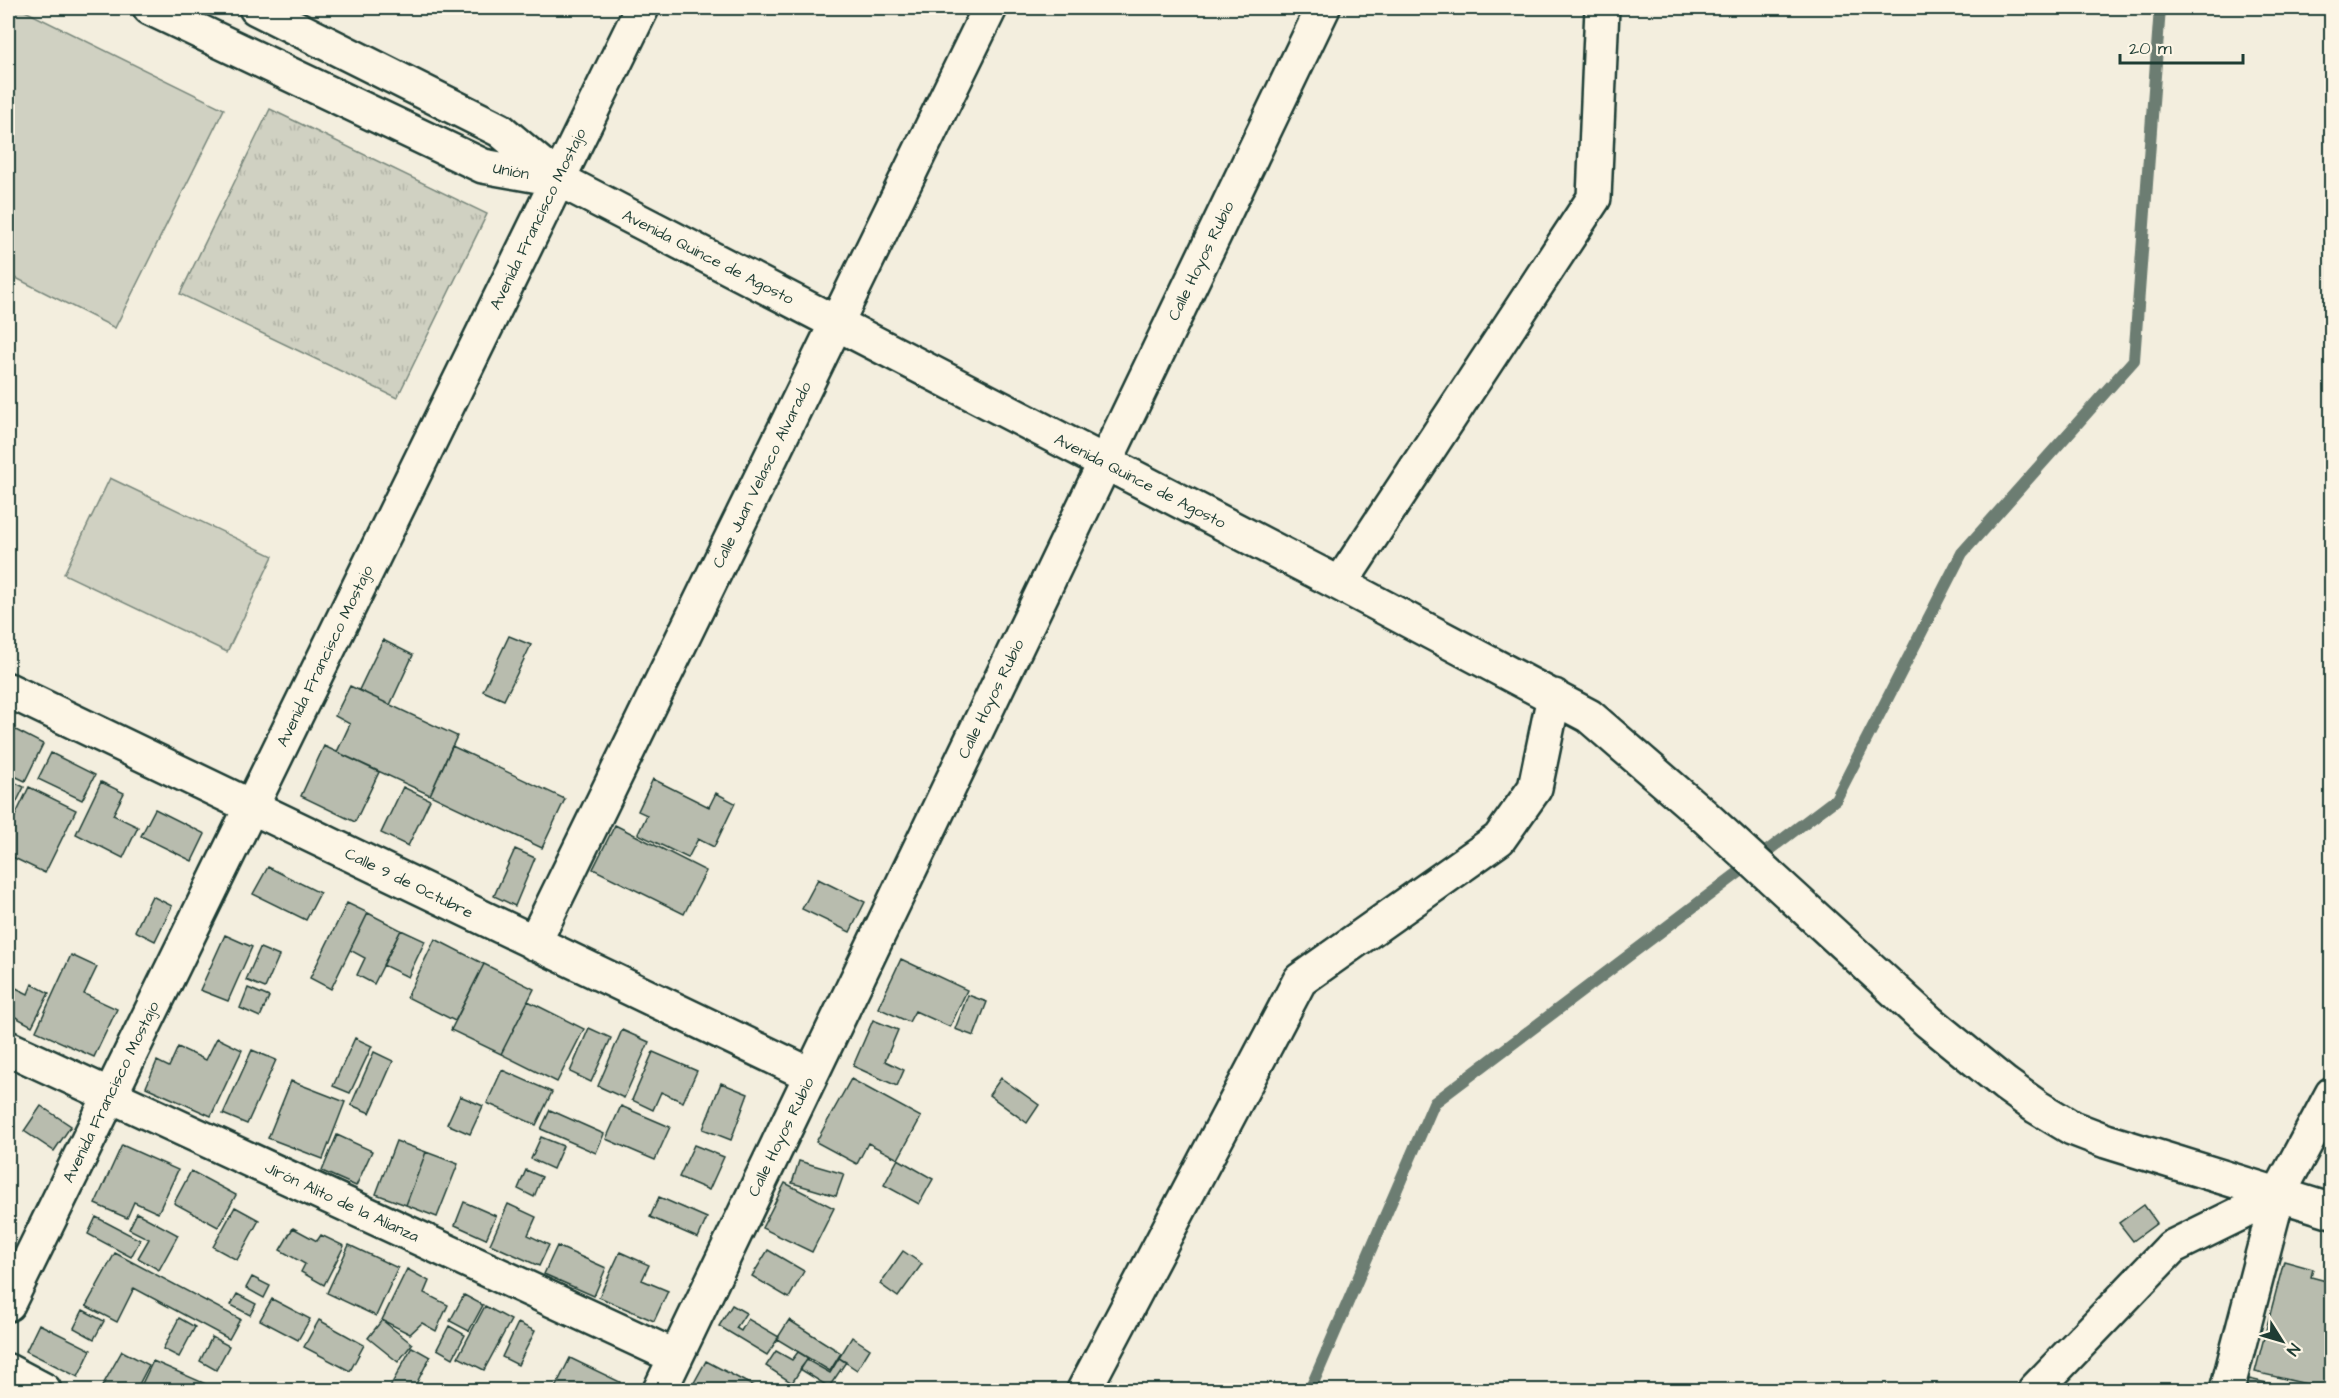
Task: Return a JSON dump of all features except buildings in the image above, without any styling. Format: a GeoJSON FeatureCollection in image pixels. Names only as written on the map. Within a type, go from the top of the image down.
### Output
{"type":"FeatureCollection","features":[{"type":"Feature","properties":{"kind":"street","name":"Unión"},"geometry":{"type":"LineString","coordinates":[[150,8],[483,166],[558,179]]}},
{"type":"Feature","properties":{"kind":"street","name":"Unión"},"geometry":{"type":"LineString","coordinates":[[256,8],[500,130],[558,179]]}},
{"type":"Feature","properties":{"kind":"street","name":"Avenida Francisco Mostajo"},"geometry":{"type":"LineString","coordinates":[[8,1304],[642,8]]}},
{"type":"Feature","properties":{"kind":"street","name":"Calle Juan Velasco Alvarado"},"geometry":{"type":"LineString","coordinates":[[534,943],[990,8]]}},
{"type":"Feature","properties":{"kind":"street","name":"Calle Hoyos Rubio"},"geometry":{"type":"LineString","coordinates":[[660,1390],[1323,8]]}},
{"type":"Feature","properties":{"kind":"street"},"geometry":{"type":"LineString","coordinates":[[1340,584],[1594,198],[1602,8]]}},
{"type":"Feature","properties":{"kind":"street","name":"Avenida Quince de Agosto"},"geometry":{"type":"LineString","coordinates":[[558,179],[1340,584],[1589,716],[1701,813],[1929,1022],[2005,1084],[2072,1128],[2106,1141],[2331,1211]]}},
{"type":"Feature","properties":{"kind":"street","name":"Calle 9 de Octubre"},"geometry":{"type":"LineString","coordinates":[[8,690],[811,1076]]}},
{"type":"Feature","properties":{"kind":"street"},"geometry":{"type":"LineString","coordinates":[[1084,1390],[1300,980],[1499,839],[1536,788],[1554,696]]}},
{"type":"Feature","properties":{"kind":"street","name":"Jirón Alito de la Alianza"},"geometry":{"type":"LineString","coordinates":[[8,1048],[676,1357]]}},
{"type":"Feature","properties":{"kind":"street"},"geometry":{"type":"LineString","coordinates":[[2227,1390],[2278,1195],[2331,1094]]}},
{"type":"Feature","properties":{"kind":"street"},"geometry":{"type":"LineString","coordinates":[[2035,1390],[2172,1247],[2278,1195]]}},
{"type":"Feature","properties":{"kind":"street"},"geometry":{"type":"LineString","coordinates":[[8,1371],[44,1390]]}},
{"type":"Feature","properties":{"kind":"green space"},"geometry":{"type":"Polygon","coordinates":[[[8,8],[19,8],[224,109],[115,328],[8,274],[8,8]]]}},
{"type":"Feature","properties":{"kind":"green space"},"geometry":{"type":"Polygon","coordinates":[[[270,109],[487,214],[397,398],[180,294],[270,109]]]}},
{"type":"Feature","properties":{"kind":"green space"},"geometry":{"type":"Polygon","coordinates":[[[110,478],[273,556],[227,652],[64,574],[110,478]]]}},
{"type":"Feature","properties":{"kind":"waterway"},"geometry":{"type":"LineString","coordinates":[[1310,1390],[1434,1103],[1836,799],[1962,553],[2134,360],[2160,8]]}}]}
